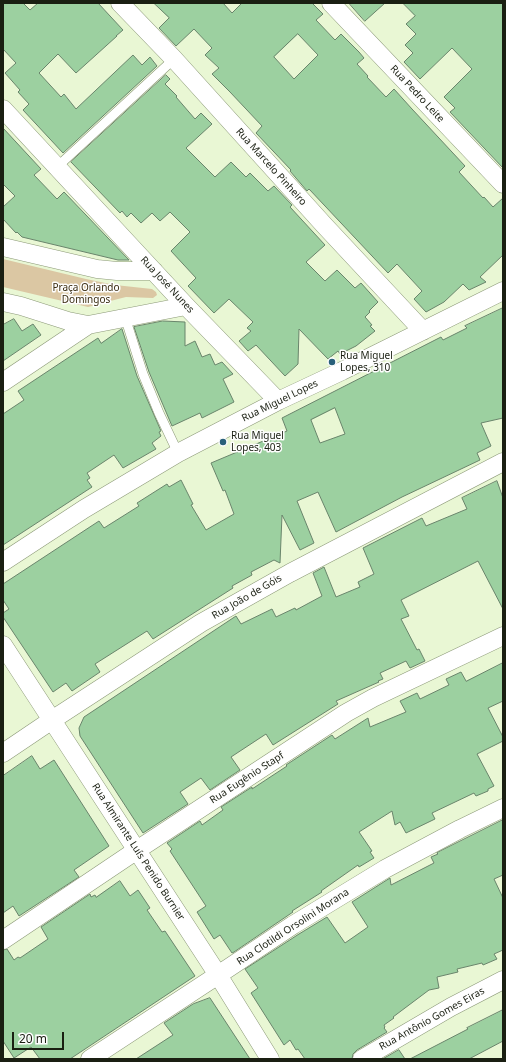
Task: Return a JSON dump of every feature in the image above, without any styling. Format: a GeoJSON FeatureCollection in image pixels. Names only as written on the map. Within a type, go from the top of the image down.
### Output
{"type":"FeatureCollection","features":[{"type":"Feature","properties":{"kind":"street","name":"Rua Marcelo Pinheiro"},"geometry":{"type":"LineString","coordinates":[[120,3],[174,59],[324,226],[423,331]]}},
{"type":"Feature","properties":{"kind":"street","name":"Rua Pedro Leite"},"geometry":{"type":"LineString","coordinates":[[332,3],[503,184]]}},
{"type":"Feature","properties":{"kind":"street","name":"Rua José Nunes"},"geometry":{"type":"LineString","coordinates":[[3,109],[186,306],[278,401]]}},
{"type":"Feature","properties":{"kind":"street"},"geometry":{"type":"LineString","coordinates":[[3,247],[97,269],[116,271],[154,271]]}},
{"type":"Feature","properties":{"kind":"street","name":"Rua Miguel Lopes"},"geometry":{"type":"LineString","coordinates":[[3,562],[84,509],[178,453],[278,401],[503,291]]}},
{"type":"Feature","properties":{"kind":"street"},"geometry":{"type":"LineString","coordinates":[[3,302],[21,306],[68,321],[88,325]]}},
{"type":"Feature","properties":{"kind":"street"},"geometry":{"type":"LineString","coordinates":[[3,382],[88,325],[186,306]]}},
{"type":"Feature","properties":{"kind":"street","name":"Rua João de Góis"},"geometry":{"type":"LineString","coordinates":[[3,753],[208,619],[290,573],[503,462]]}},
{"type":"Feature","properties":{"kind":"street","name":"Rua Eugênio Stapf"},"geometry":{"type":"LineString","coordinates":[[3,940],[346,713],[373,698],[503,636]]}},
{"type":"Feature","properties":{"kind":"street","name":"Rua Almirante Luís Penido Burnier"},"geometry":{"type":"LineString","coordinates":[[3,645],[218,975],[270,1059]]}},
{"type":"Feature","properties":{"kind":"street","name":"Rua Clotildi Orsolini Morana"},"geometry":{"type":"LineString","coordinates":[[90,1059],[293,925],[385,869],[503,808]]}},
{"type":"Feature","properties":{"kind":"street","name":"Rua Antônio Gomes Eiras"},"geometry":{"type":"LineString","coordinates":[[362,1059],[451,1007],[503,980]]}},
{"type":"Feature","properties":{"kind":"lane"},"geometry":{"type":"LineString","coordinates":[[57,167],[174,59]]}},
{"type":"Feature","properties":{"kind":"lane"},"geometry":{"type":"LineString","coordinates":[[125,317],[143,374],[178,453]]}},
{"type":"Feature","properties":{"kind":"green space","name":"Praça Orlando Domingos"},"geometry":{"type":"Polygon","coordinates":[[[3,259],[115,285],[152,289],[157,295],[153,298],[126,297],[88,307],[3,287],[3,259]]]}},
{"type":"Feature","properties":{"kind":"building"},"geometry":{"type":"Polygon","coordinates":[[[3,3],[23,3],[30,10],[38,3],[98,3],[123,30],[76,73],[58,54],[39,73],[61,97],[64,94],[76,109],[133,55],[142,65],[150,57],[157,66],[63,153],[23,110],[29,104],[18,92],[20,90],[5,73],[16,63],[3,49],[3,3]]]}},
{"type":"Feature","properties":{"kind":"building"},"geometry":{"type":"Polygon","coordinates":[[[154,3],[223,3],[232,13],[242,3],[312,3],[323,14],[316,20],[335,40],[341,34],[359,52],[364,58],[357,64],[386,97],[394,89],[465,166],[459,172],[483,198],[484,197],[493,207],[503,198],[503,255],[480,277],[486,282],[469,290],[463,284],[444,302],[426,312],[414,299],[422,291],[397,264],[388,273],[309,189],[307,191],[290,171],[291,170],[256,133],[262,126],[212,74],[219,68],[205,55],[212,48],[194,29],[176,46],[159,28],[169,18],[154,3]],[[298,34],[274,57],[294,79],[318,55],[298,34]]]}},
{"type":"Feature","properties":{"kind":"building"},"geometry":{"type":"Polygon","coordinates":[[[349,3],[385,3],[365,21],[349,3]]]}},
{"type":"Feature","properties":{"kind":"building"},"geometry":{"type":"Polygon","coordinates":[[[403,3],[503,3],[503,168],[450,112],[455,108],[444,97],[472,69],[452,48],[420,79],[404,62],[413,53],[405,45],[416,34],[406,24],[415,16],[403,3]]]}},
{"type":"Feature","properties":{"kind":"building"},"geometry":{"type":"Polygon","coordinates":[[[166,75],[170,79],[165,84],[177,96],[176,97],[195,119],[201,113],[212,124],[186,148],[215,177],[231,162],[246,177],[250,173],[268,191],[274,186],[292,205],[290,207],[325,245],[306,262],[325,281],[337,270],[355,288],[361,283],[378,302],[365,317],[375,331],[356,346],[340,354],[338,351],[328,359],[299,329],[298,364],[285,376],[256,345],[248,351],[239,341],[251,331],[247,328],[253,322],[229,299],[214,313],[188,286],[196,278],[171,251],[190,232],[170,212],[160,221],[152,213],[141,223],[131,213],[127,217],[122,211],[120,213],[71,162],[166,75]]]}},
{"type":"Feature","properties":{"kind":"building"},"geometry":{"type":"Polygon","coordinates":[[[3,128],[41,169],[34,175],[57,199],[64,192],[129,260],[118,260],[22,237],[17,232],[16,233],[3,219],[3,207],[15,196],[3,184],[3,128]]]}},
{"type":"Feature","properties":{"kind":"building"},"geometry":{"type":"Polygon","coordinates":[[[503,308],[503,418],[481,423],[491,446],[477,453],[480,460],[402,497],[336,532],[318,492],[297,501],[314,543],[300,550],[282,515],[280,563],[274,560],[251,572],[252,575],[232,586],[233,588],[153,639],[147,631],[95,664],[100,672],[72,691],[66,683],[53,692],[3,617],[3,613],[9,609],[3,600],[3,584],[99,521],[104,528],[139,506],[137,503],[167,484],[169,487],[181,480],[193,504],[191,505],[206,530],[234,514],[225,490],[223,491],[211,463],[287,431],[282,418],[441,337],[443,340],[467,328],[465,326],[503,308]],[[335,408],[311,420],[320,443],[345,434],[335,408]]]}},
{"type":"Feature","properties":{"kind":"building"},"geometry":{"type":"Polygon","coordinates":[[[14,319],[22,331],[33,324],[41,335],[3,361],[3,325],[14,319]]]}},
{"type":"Feature","properties":{"kind":"building"},"geometry":{"type":"Polygon","coordinates":[[[163,321],[185,322],[185,346],[195,341],[202,357],[210,354],[215,365],[222,362],[233,374],[223,379],[234,402],[202,418],[200,413],[172,426],[149,372],[134,327],[163,321]]]}},
{"type":"Feature","properties":{"kind":"building"},"geometry":{"type":"Polygon","coordinates":[[[122,329],[137,376],[161,431],[159,432],[161,436],[152,443],[156,449],[123,468],[114,455],[87,473],[90,478],[87,480],[92,487],[3,545],[3,414],[24,400],[18,391],[98,338],[101,343],[122,329]]]}},
{"type":"Feature","properties":{"kind":"building"},"geometry":{"type":"Polygon","coordinates":[[[497,481],[503,498],[503,609],[478,561],[401,600],[409,616],[401,619],[417,650],[419,649],[425,661],[410,668],[406,661],[380,673],[383,679],[378,681],[379,682],[336,701],[338,704],[273,745],[266,734],[231,757],[240,770],[210,790],[201,778],[180,792],[188,804],[143,833],[80,736],[79,728],[84,717],[236,616],[241,624],[272,609],[276,617],[295,608],[296,610],[322,596],[313,573],[324,567],[336,597],[360,587],[358,582],[374,574],[363,548],[422,518],[426,526],[467,509],[462,498],[497,481]]]}},
{"type":"Feature","properties":{"kind":"building"},"geometry":{"type":"Polygon","coordinates":[[[503,663],[503,701],[488,708],[503,737],[503,741],[477,754],[494,786],[488,789],[488,791],[476,796],[474,793],[432,813],[435,819],[406,833],[400,822],[395,825],[392,811],[359,832],[372,851],[370,852],[374,858],[359,867],[358,865],[321,891],[322,892],[292,911],[293,912],[234,952],[232,953],[220,935],[214,939],[197,912],[206,906],[170,851],[172,849],[167,843],[200,821],[202,825],[223,810],[221,807],[252,787],[252,789],[332,735],[335,739],[368,718],[370,727],[406,712],[400,701],[417,693],[420,699],[449,685],[446,679],[461,672],[466,681],[503,663]]]}},
{"type":"Feature","properties":{"kind":"building"},"geometry":{"type":"Polygon","coordinates":[[[32,756],[40,769],[54,760],[109,846],[74,870],[79,877],[19,916],[13,906],[3,913],[3,776],[32,756]]]}},
{"type":"Feature","properties":{"kind":"building"},"geometry":{"type":"Polygon","coordinates":[[[503,820],[503,875],[494,879],[503,898],[503,950],[494,954],[497,959],[483,965],[482,963],[457,969],[458,972],[437,977],[439,988],[429,990],[393,1017],[394,1018],[384,1025],[387,1032],[357,1050],[353,1054],[352,1059],[305,1059],[298,1049],[296,1050],[290,1040],[284,1045],[251,993],[258,988],[245,969],[327,917],[345,943],[368,927],[352,902],[390,878],[391,885],[434,863],[431,857],[438,854],[437,853],[503,820]]]}},
{"type":"Feature","properties":{"kind":"building"},"geometry":{"type":"Polygon","coordinates":[[[120,881],[130,896],[138,890],[150,908],[147,910],[162,932],[165,931],[195,976],[70,1059],[40,1059],[31,1047],[14,1058],[3,1041],[3,950],[7,949],[14,960],[18,957],[20,958],[48,939],[41,927],[90,894],[91,897],[95,895],[96,897],[120,881]]]}},
{"type":"Feature","properties":{"kind":"building"},"geometry":{"type":"Polygon","coordinates":[[[210,998],[250,1059],[136,1059],[173,1035],[164,1023],[193,1004],[210,998]]]}},
{"type":"Feature","properties":{"kind":"building"},"geometry":{"type":"Polygon","coordinates":[[[503,1010],[503,1041],[469,1059],[410,1059],[468,1029],[467,1028],[503,1010]]]}},
{"type":"Feature","properties":{"kind":"building"},"geometry":{"type":"Polygon","coordinates":[[[399,1050],[405,1059],[383,1059],[399,1050]]]}},
{"type":"Feature","properties":{"kind":"place","name":"Rua Miguel Lopes, 310"},"geometry":{"type":"Point","coordinates":[332,362]}},
{"type":"Feature","properties":{"kind":"place","name":"Rua Miguel Lopes, 403"},"geometry":{"type":"Point","coordinates":[223,442]}}]}
